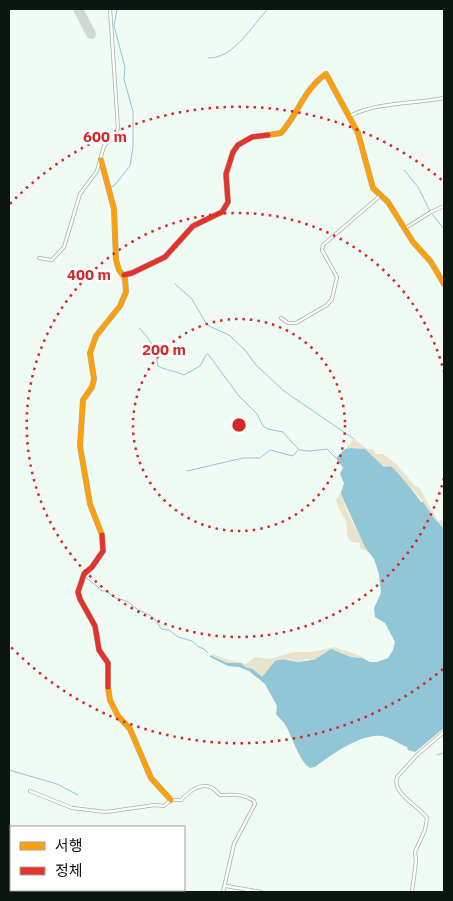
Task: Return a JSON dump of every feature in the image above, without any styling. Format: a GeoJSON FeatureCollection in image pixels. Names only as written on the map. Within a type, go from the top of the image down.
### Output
{"type":"FeatureCollection","features":[{"type":"Feature","properties":{"kind":"street"},"geometry":{"type":"LineString","coordinates":[[39,258],[52,260],[64,247],[80,194],[94,177],[104,146],[114,136],[118,128],[110,9]]}},
{"type":"Feature","properties":{"kind":"street"},"geometry":{"type":"LineString","coordinates":[[124,275],[165,257],[193,226],[222,212],[228,202],[226,174],[235,149],[252,137],[281,133],[306,92],[321,76],[326,74],[358,133],[371,184],[388,202],[404,229],[431,262],[444,284]]}},
{"type":"Feature","properties":{"kind":"street"},"geometry":{"type":"LineString","coordinates":[[350,116],[392,104],[444,98]]}},
{"type":"Feature","properties":{"kind":"street"},"geometry":{"type":"LineString","coordinates":[[101,160],[114,209],[116,260],[119,270],[124,275],[126,285],[123,302],[96,336],[91,349],[90,358],[94,379],[92,388],[83,400],[81,452],[90,504],[102,532],[103,551],[92,567],[84,574],[78,592],[95,626],[99,650],[108,663],[110,700],[118,716],[130,729],[151,778],[171,800]]}},
{"type":"Feature","properties":{"kind":"street"},"geometry":{"type":"LineString","coordinates":[[281,318],[288,323],[296,323],[330,302],[334,294],[337,277],[322,250],[323,245],[381,195]]}},
{"type":"Feature","properties":{"kind":"street"},"geometry":{"type":"LineString","coordinates":[[404,229],[444,206]]}},
{"type":"Feature","properties":{"kind":"street"},"geometry":{"type":"LineString","coordinates":[[412,892],[416,862],[415,852],[425,830],[427,818],[413,802],[399,791],[396,787],[396,780],[417,755],[444,732]]}},
{"type":"Feature","properties":{"kind":"street"},"geometry":{"type":"LineString","coordinates":[[30,792],[72,808],[106,812],[155,805],[164,806],[171,800],[181,800],[192,789],[206,786],[211,787],[220,794],[241,794],[254,801],[253,807],[234,844],[226,886],[223,892]]}},
{"type":"Feature","properties":{"kind":"street"},"geometry":{"type":"LineString","coordinates":[[226,886],[261,892]]}},
{"type":"Feature","properties":{"kind":"shaded area"},"geometry":{"type":"Polygon","coordinates":[[[354,439],[366,448],[374,450],[376,454],[383,454],[396,464],[415,486],[419,487],[438,521],[441,520],[444,523],[444,529],[399,474],[389,467],[384,467],[363,450],[358,448],[345,449],[354,439]]]}},
{"type":"Feature","properties":{"kind":"shaded area"},"geometry":{"type":"Polygon","coordinates":[[[343,489],[342,494],[347,511],[370,553],[360,548],[360,543],[350,541],[348,538],[345,519],[336,500],[343,489]]]}},
{"type":"Feature","properties":{"kind":"shaded area"},"geometry":{"type":"Polygon","coordinates":[[[334,647],[361,656],[367,660],[351,657],[339,652],[326,653],[314,660],[307,659],[297,662],[288,659],[278,660],[273,663],[262,678],[253,669],[245,667],[241,663],[227,663],[211,655],[214,654],[246,664],[255,657],[269,659],[294,652],[313,652],[334,647]]]}},
{"type":"Feature","properties":{"kind":"water"},"geometry":{"type":"Polygon","coordinates":[[[345,449],[365,449],[384,467],[392,467],[444,529],[444,728],[415,752],[388,738],[374,736],[356,741],[315,767],[310,768],[302,760],[287,728],[276,714],[277,706],[265,684],[249,671],[239,667],[228,666],[210,657],[210,655],[227,663],[241,663],[245,667],[253,669],[262,677],[275,661],[284,659],[297,662],[314,660],[331,649],[370,662],[377,662],[388,658],[395,642],[385,623],[375,617],[374,608],[381,593],[379,574],[374,559],[365,547],[341,493],[344,483],[340,474],[343,468],[336,458],[345,449]]]}},
{"type":"Feature","properties":{"kind":"waterway"},"geometry":{"type":"LineString","coordinates":[[111,187],[114,186],[130,166],[133,147],[133,112],[124,79],[125,67],[114,26],[117,9]]}},
{"type":"Feature","properties":{"kind":"waterway"},"geometry":{"type":"LineString","coordinates":[[208,58],[217,57],[234,47],[268,9]]}},
{"type":"Feature","properties":{"kind":"waterway"},"geometry":{"type":"LineString","coordinates":[[404,170],[418,187],[430,211]]}},
{"type":"Feature","properties":{"kind":"waterway"},"geometry":{"type":"LineString","coordinates":[[432,214],[444,229]]}},
{"type":"Feature","properties":{"kind":"waterway"},"geometry":{"type":"LineString","coordinates":[[175,284],[192,299],[207,325],[229,335],[245,350],[256,365],[284,391],[354,439]]}},
{"type":"Feature","properties":{"kind":"waterway"},"geometry":{"type":"LineString","coordinates":[[139,328],[153,346],[158,366],[184,375],[200,366],[208,354],[239,396],[257,414],[263,426],[283,432],[299,450],[327,449],[336,458]]}},
{"type":"Feature","properties":{"kind":"waterway"},"geometry":{"type":"LineString","coordinates":[[187,471],[243,458],[260,458],[270,450],[293,456],[298,450]]}},
{"type":"Feature","properties":{"kind":"waterway"},"geometry":{"type":"LineString","coordinates":[[85,577],[101,591],[107,591],[115,598],[128,602],[151,616],[161,629],[169,630],[178,637],[192,641],[208,653]]}},
{"type":"Feature","properties":{"kind":"waterway"},"geometry":{"type":"LineString","coordinates":[[437,755],[444,753]]}},
{"type":"Feature","properties":{"kind":"waterway"},"geometry":{"type":"LineString","coordinates":[[9,770],[57,784],[78,795]]}},
{"type":"Feature","properties":{"kind":"taxiway"},"geometry":{"type":"LineString","coordinates":[[78,9],[91,34]]}},
{"type":"Feature","properties":{"kind":"traffic: slow"},"geometry":{"type":"LineString","coordinates":[[268,135],[281,133],[312,87],[326,74],[358,133],[373,188],[388,202],[413,242],[431,262],[444,284]]}},
{"type":"Feature","properties":{"kind":"traffic: slow"},"geometry":{"type":"LineString","coordinates":[[101,160],[114,209],[116,260],[119,270],[125,278],[126,292],[120,306],[96,336],[90,353],[94,379],[92,387],[83,400],[80,446],[90,504],[102,535]]}},
{"type":"Feature","properties":{"kind":"traffic: slow"},"geometry":{"type":"LineString","coordinates":[[108,687],[110,700],[118,716],[130,729],[151,778],[171,800]]}},
{"type":"Feature","properties":{"kind":"traffic: jam"},"geometry":{"type":"LineString","coordinates":[[124,275],[165,257],[193,226],[222,212],[228,202],[226,174],[233,152],[238,145],[252,137],[268,135]]}},
{"type":"Feature","properties":{"kind":"traffic: jam"},"geometry":{"type":"LineString","coordinates":[[102,535],[103,551],[92,567],[84,574],[78,592],[95,626],[99,650],[108,663],[108,687]]}}]}
